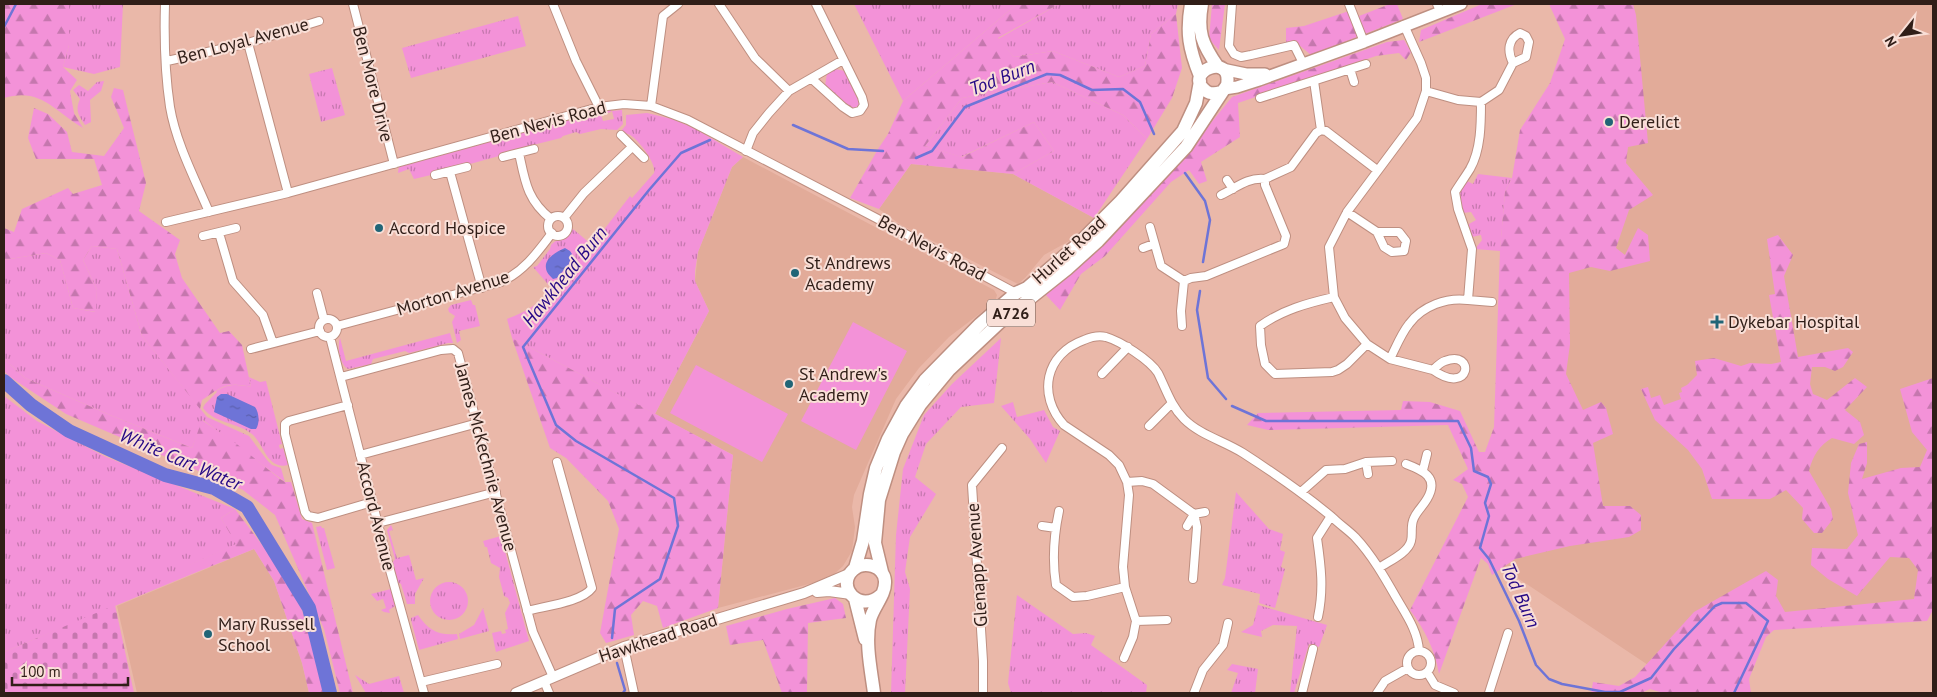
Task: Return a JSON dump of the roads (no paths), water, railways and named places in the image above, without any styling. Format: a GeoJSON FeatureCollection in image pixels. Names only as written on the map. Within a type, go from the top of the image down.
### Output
{"type":"FeatureCollection","features":[{"type":"Feature","properties":{"kind":"main road"},"geometry":{"type":"LineString","coordinates":[[1191,4],[1188,28],[1189,45],[1204,89],[1207,92],[1216,93],[1247,84],[1364,42],[1438,8],[1461,4]]}},
{"type":"Feature","properties":{"kind":"main road"},"geometry":{"type":"LineString","coordinates":[[1202,4],[1200,17],[1201,36],[1208,52],[1227,76],[1222,90]]}},
{"type":"Feature","properties":{"kind":"main road"},"geometry":{"type":"LineString","coordinates":[[1200,79],[1202,72],[1209,67],[1246,74],[1277,73]]}},
{"type":"Feature","properties":{"kind":"main road","name":"Hurlet Road"},"geometry":{"type":"LineString","coordinates":[[853,571],[863,541],[876,468],[888,439],[906,406],[940,363],[980,324],[1016,294],[1027,288],[1103,219],[1183,131],[1196,103],[1200,79]]}},
{"type":"Feature","properties":{"kind":"main road","name":"Hurlet Road"},"geometry":{"type":"LineString","coordinates":[[882,572],[874,542],[879,500],[894,452],[902,434],[920,405],[949,370],[999,323],[1079,258],[1128,210],[1186,147],[1222,90]]}},
{"type":"Feature","properties":{"kind":"main road"},"geometry":{"type":"LineString","coordinates":[[870,658],[853,596],[847,585],[853,571],[860,566],[872,565],[882,572],[886,584],[873,610],[869,623],[874,693]]}},
{"type":"Feature","properties":{"kind":"main road"},"geometry":{"type":"LineString","coordinates":[[853,596],[864,602],[870,602],[881,595]]}},
{"type":"Feature","properties":{"kind":"street"},"geometry":{"type":"LineString","coordinates":[[165,4],[166,61],[170,108],[180,142],[209,212]]}},
{"type":"Feature","properties":{"kind":"street","name":"Ben More Drive"},"geometry":{"type":"LineString","coordinates":[[353,4],[394,164]]}},
{"type":"Feature","properties":{"kind":"street"},"geometry":{"type":"LineString","coordinates":[[553,4],[576,61],[599,107]]}},
{"type":"Feature","properties":{"kind":"street"},"geometry":{"type":"LineString","coordinates":[[651,106],[664,16],[678,4]]}},
{"type":"Feature","properties":{"kind":"street"},"geometry":{"type":"LineString","coordinates":[[719,4],[755,58],[789,91]]}},
{"type":"Feature","properties":{"kind":"street"},"geometry":{"type":"LineString","coordinates":[[812,79],[852,113],[860,111],[864,105],[862,97],[816,4]]}},
{"type":"Feature","properties":{"kind":"street"},"geometry":{"type":"LineString","coordinates":[[1232,4],[1229,46],[1234,54],[1241,57],[1294,46],[1303,63]]}},
{"type":"Feature","properties":{"kind":"street"},"geometry":{"type":"LineString","coordinates":[[1349,4],[1364,42]]}},
{"type":"Feature","properties":{"kind":"street","name":"Ben Loyal Avenue"},"geometry":{"type":"LineString","coordinates":[[166,61],[248,42],[319,21]]}},
{"type":"Feature","properties":{"kind":"street"},"geometry":{"type":"LineString","coordinates":[[1404,25],[1426,78],[1426,91],[1417,118],[1376,170],[1347,212],[1328,248],[1334,297],[1345,318],[1367,344],[1390,359],[1433,370]]}},
{"type":"Feature","properties":{"kind":"street"},"geometry":{"type":"LineString","coordinates":[[248,42],[288,192]]}},
{"type":"Feature","properties":{"kind":"street"},"geometry":{"type":"LineString","coordinates":[[746,151],[753,133],[789,91],[844,60]]}},
{"type":"Feature","properties":{"kind":"street"},"geometry":{"type":"LineString","coordinates":[[1426,91],[1458,100],[1481,102],[1499,90],[1513,63]]}},
{"type":"Feature","properties":{"kind":"street"},"geometry":{"type":"LineString","coordinates":[[1260,98],[1366,64]]}},
{"type":"Feature","properties":{"kind":"street"},"geometry":{"type":"LineString","coordinates":[[1350,70],[1354,82]]}},
{"type":"Feature","properties":{"kind":"street"},"geometry":{"type":"LineString","coordinates":[[1314,81],[1321,130]]}},
{"type":"Feature","properties":{"kind":"street"},"geometry":{"type":"LineString","coordinates":[[1468,300],[1472,249],[1454,192],[1471,167],[1476,154],[1481,125],[1481,102]]}},
{"type":"Feature","properties":{"kind":"street","name":"Ben Nevis Road"},"geometry":{"type":"LineString","coordinates":[[166,222],[394,164],[599,107],[624,104],[651,106],[688,120],[876,218],[1016,294]]}},
{"type":"Feature","properties":{"kind":"street"},"geometry":{"type":"LineString","coordinates":[[1221,195],[1245,181],[1256,178],[1265,179],[1291,167],[1316,133],[1321,130],[1326,131],[1376,170]]}},
{"type":"Feature","properties":{"kind":"street"},"geometry":{"type":"LineString","coordinates":[[621,135],[644,158]]}},
{"type":"Feature","properties":{"kind":"street"},"geometry":{"type":"LineString","coordinates":[[564,218],[584,193],[632,146]]}},
{"type":"Feature","properties":{"kind":"street"},"geometry":{"type":"LineString","coordinates":[[503,157],[534,149]]}},
{"type":"Feature","properties":{"kind":"street"},"geometry":{"type":"LineString","coordinates":[[519,153],[527,190],[540,211],[551,220]]}},
{"type":"Feature","properties":{"kind":"street"},"geometry":{"type":"LineString","coordinates":[[435,175],[468,167]]}},
{"type":"Feature","properties":{"kind":"street"},"geometry":{"type":"LineString","coordinates":[[450,172],[482,288]]}},
{"type":"Feature","properties":{"kind":"street"},"geometry":{"type":"LineString","coordinates":[[1184,281],[1206,276],[1284,244],[1286,236],[1265,185],[1265,179]]}},
{"type":"Feature","properties":{"kind":"street"},"geometry":{"type":"LineString","coordinates":[[1228,180],[1233,189]]}},
{"type":"Feature","properties":{"kind":"street"},"geometry":{"type":"LineString","coordinates":[[1347,212],[1377,232]]}},
{"type":"Feature","properties":{"kind":"street"},"geometry":{"type":"LineString","coordinates":[[557,216],[564,218],[568,225],[566,232],[559,236],[552,233],[548,227],[551,220],[557,216]]}},
{"type":"Feature","properties":{"kind":"street"},"geometry":{"type":"LineString","coordinates":[[1150,227],[1161,266],[1184,281]]}},
{"type":"Feature","properties":{"kind":"street"},"geometry":{"type":"LineString","coordinates":[[203,236],[236,228]]}},
{"type":"Feature","properties":{"kind":"street"},"geometry":{"type":"LineString","coordinates":[[219,232],[233,281],[263,314],[272,343]]}},
{"type":"Feature","properties":{"kind":"street","name":"Morton Avenue"},"geometry":{"type":"LineString","coordinates":[[337,326],[482,288],[513,276],[526,266],[552,233]]}},
{"type":"Feature","properties":{"kind":"street"},"geometry":{"type":"LineString","coordinates":[[1143,248],[1154,244]]}},
{"type":"Feature","properties":{"kind":"street"},"geometry":{"type":"LineString","coordinates":[[1182,326],[1181,312],[1184,281]]}},
{"type":"Feature","properties":{"kind":"street"},"geometry":{"type":"LineString","coordinates":[[317,293],[324,320]]}},
{"type":"Feature","properties":{"kind":"street"},"geometry":{"type":"LineString","coordinates":[[1334,297],[1272,317],[1260,326],[1265,364],[1274,374],[1332,372],[1347,364],[1367,344]]}},
{"type":"Feature","properties":{"kind":"street"},"geometry":{"type":"LineString","coordinates":[[1390,359],[1409,323],[1427,308],[1456,298],[1492,302]]}},
{"type":"Feature","properties":{"kind":"street"},"geometry":{"type":"LineString","coordinates":[[331,319],[337,326],[335,334],[330,337],[323,335],[320,331],[320,326],[324,320],[331,319]]}},
{"type":"Feature","properties":{"kind":"street"},"geometry":{"type":"LineString","coordinates":[[251,349],[320,331]]}},
{"type":"Feature","properties":{"kind":"street"},"geometry":{"type":"LineString","coordinates":[[1124,658],[1133,636],[1136,621],[1126,587],[1123,568],[1129,495],[1127,482],[1119,465],[1109,455],[1059,420],[1050,406],[1047,389],[1051,370],[1060,354],[1074,343],[1094,336],[1104,337],[1128,347],[1156,371],[1172,403],[1184,419],[1199,431],[1240,451],[1301,492],[1355,537],[1378,568],[1410,621],[1418,640],[1419,651]]}},
{"type":"Feature","properties":{"kind":"street","name":"Accord Avenue"},"geometry":{"type":"LineString","coordinates":[[330,337],[372,502],[424,693]]}},
{"type":"Feature","properties":{"kind":"street"},"geometry":{"type":"LineString","coordinates":[[1102,374],[1128,347]]}},
{"type":"Feature","properties":{"kind":"street","name":"James McKechnie Avenue"},"geometry":{"type":"LineString","coordinates":[[341,377],[441,350],[453,349],[458,353],[527,611],[548,679],[549,693]]}},
{"type":"Feature","properties":{"kind":"street"},"geometry":{"type":"LineString","coordinates":[[1149,426],[1172,403]]}},
{"type":"Feature","properties":{"kind":"street"},"geometry":{"type":"LineString","coordinates":[[348,406],[293,420],[286,424],[284,433],[305,512],[308,516],[318,518],[372,502]]}},
{"type":"Feature","properties":{"kind":"street"},"geometry":{"type":"LineString","coordinates":[[360,455],[478,423]]}},
{"type":"Feature","properties":{"kind":"street","name":"Glenapp Avenue"},"geometry":{"type":"LineString","coordinates":[[984,693],[972,484],[1002,448]]}},
{"type":"Feature","properties":{"kind":"street"},"geometry":{"type":"LineString","coordinates":[[1423,470],[1427,454]]}},
{"type":"Feature","properties":{"kind":"street"},"geometry":{"type":"LineString","coordinates":[[1301,492],[1326,470],[1345,469],[1366,462],[1392,461]]}},
{"type":"Feature","properties":{"kind":"street"},"geometry":{"type":"LineString","coordinates":[[527,611],[578,598],[588,593],[592,588],[557,462]]}},
{"type":"Feature","properties":{"kind":"street"},"geometry":{"type":"LineString","coordinates":[[1366,462],[1368,474]]}},
{"type":"Feature","properties":{"kind":"street"},"geometry":{"type":"LineString","coordinates":[[1378,568],[1409,547],[1412,539],[1413,520],[1431,489],[1430,478],[1423,470],[1406,464]]}},
{"type":"Feature","properties":{"kind":"street"},"geometry":{"type":"LineString","coordinates":[[1127,482],[1142,481],[1153,484],[1194,514],[1197,527],[1194,579]]}},
{"type":"Feature","properties":{"kind":"street"},"geometry":{"type":"LineString","coordinates":[[378,523],[496,492]]}},
{"type":"Feature","properties":{"kind":"street"},"geometry":{"type":"LineString","coordinates":[[1059,510],[1053,563],[1056,585],[1073,596],[1087,596],[1126,587]]}},
{"type":"Feature","properties":{"kind":"street"},"geometry":{"type":"LineString","coordinates":[[1187,526],[1194,514],[1205,512]]}},
{"type":"Feature","properties":{"kind":"street"},"geometry":{"type":"LineString","coordinates":[[1318,617],[1322,598],[1322,571],[1317,538],[1330,516]]}},
{"type":"Feature","properties":{"kind":"street"},"geometry":{"type":"LineString","coordinates":[[1042,526],[1056,528]]}},
{"type":"Feature","properties":{"kind":"street","name":"Hawkhead Road"},"geometry":{"type":"LineString","coordinates":[[516,693],[624,647],[804,593],[853,571]]}},
{"type":"Feature","properties":{"kind":"street","name":"Hawkhead Road"},"geometry":{"type":"LineString","coordinates":[[804,593],[828,590],[853,596]]}},
{"type":"Feature","properties":{"kind":"street"},"geometry":{"type":"LineString","coordinates":[[1136,621],[1167,620]]}},
{"type":"Feature","properties":{"kind":"street"},"geometry":{"type":"LineString","coordinates":[[1194,693],[1203,670],[1223,644],[1228,623]]}},
{"type":"Feature","properties":{"kind":"street"},"geometry":{"type":"LineString","coordinates":[[1489,693],[1508,633]]}},
{"type":"Feature","properties":{"kind":"street"},"geometry":{"type":"LineString","coordinates":[[624,647],[634,693]]}},
{"type":"Feature","properties":{"kind":"street"},"geometry":{"type":"LineString","coordinates":[[1302,693],[1313,649]]}},
{"type":"Feature","properties":{"kind":"street"},"geometry":{"type":"LineString","coordinates":[[1419,651],[1426,654],[1430,660],[1430,667],[1427,672],[1418,675],[1408,668],[1407,663],[1409,657],[1419,651]]}},
{"type":"Feature","properties":{"kind":"street"},"geometry":{"type":"LineString","coordinates":[[421,682],[497,664]]}},
{"type":"Feature","properties":{"kind":"street"},"geometry":{"type":"LineString","coordinates":[[1377,693],[1385,680],[1408,668]]}},
{"type":"Feature","properties":{"kind":"street"},"geometry":{"type":"LineString","coordinates":[[1427,672],[1435,685],[1449,693]]}},
{"type":"Feature","properties":{"kind":"water"},"geometry":{"type":"Polygon","coordinates":[[[565,248],[572,254],[569,264],[557,278],[553,279],[548,274],[547,262],[555,253],[565,248]]]}},
{"type":"Feature","properties":{"kind":"water"},"geometry":{"type":"Polygon","coordinates":[[[221,394],[227,394],[255,407],[258,418],[256,429],[251,429],[214,412],[217,397],[221,394]]]}},
{"type":"Feature","properties":{"kind":"waterway"},"geometry":{"type":"LineString","coordinates":[[4,27],[16,4]]}},
{"type":"Feature","properties":{"kind":"waterway","name":"Tod Burn"},"geometry":{"type":"LineString","coordinates":[[916,158],[932,151],[965,107],[1047,74],[1060,75],[1092,90],[1123,89],[1140,102],[1154,134]]}},
{"type":"Feature","properties":{"kind":"waterway","name":"Tod Burn"},"geometry":{"type":"LineString","coordinates":[[793,125],[848,149],[883,151]]}},
{"type":"Feature","properties":{"kind":"waterway","name":"Hawkhead Burn"},"geometry":{"type":"LineString","coordinates":[[612,638],[615,609],[660,579],[678,526],[674,498],[576,441],[556,425],[523,347],[681,153],[710,140]]}},
{"type":"Feature","properties":{"kind":"waterway","name":"Tod Burn"},"geometry":{"type":"LineString","coordinates":[[1185,173],[1205,201],[1210,220],[1203,262]]}},
{"type":"Feature","properties":{"kind":"waterway","name":"Tod Burn"},"geometry":{"type":"LineString","coordinates":[[1200,291],[1197,310],[1208,378],[1226,399]]}},
{"type":"Feature","properties":{"kind":"waterway","name":"White Cart Water"},"geometry":{"type":"LineString","coordinates":[[4,381],[31,405],[69,431],[165,475],[214,488],[247,507],[309,608],[330,693]]}},
{"type":"Feature","properties":{"kind":"waterway","name":"Tod Burn"},"geometry":{"type":"LineString","coordinates":[[1232,406],[1266,421],[1458,421],[1471,448],[1474,471],[1488,477],[1491,484],[1485,503],[1489,516],[1480,548],[1489,559],[1519,621],[1536,665],[1549,679],[1562,684],[1605,692],[1620,692],[1651,678],[1674,649],[1715,606],[1722,603],[1746,603],[1768,621],[1734,693]]}},
{"type":"Feature","properties":{"kind":"waterway","name":"Hawkhead Burn"},"geometry":{"type":"LineString","coordinates":[[617,663],[625,690],[623,693]]}},
{"type":"Feature","properties":{"kind":"place","name":"Derelict"},"geometry":{"type":"Point","coordinates":[1609,122]}},
{"type":"Feature","properties":{"kind":"place","name":"Accord Hospice"},"geometry":{"type":"Point","coordinates":[379,228]}},
{"type":"Feature","properties":{"kind":"place","name":"St Andrews Academy"},"geometry":{"type":"Point","coordinates":[795,273]}},
{"type":"Feature","properties":{"kind":"place","name":"Dykebar Hospital"},"geometry":{"type":"Point","coordinates":[1717,322]}},
{"type":"Feature","properties":{"kind":"place","name":"St Andrew's Academy"},"geometry":{"type":"Point","coordinates":[789,384]}},
{"type":"Feature","properties":{"kind":"place","name":"Mary Russell School"},"geometry":{"type":"Point","coordinates":[208,634]}}]}
